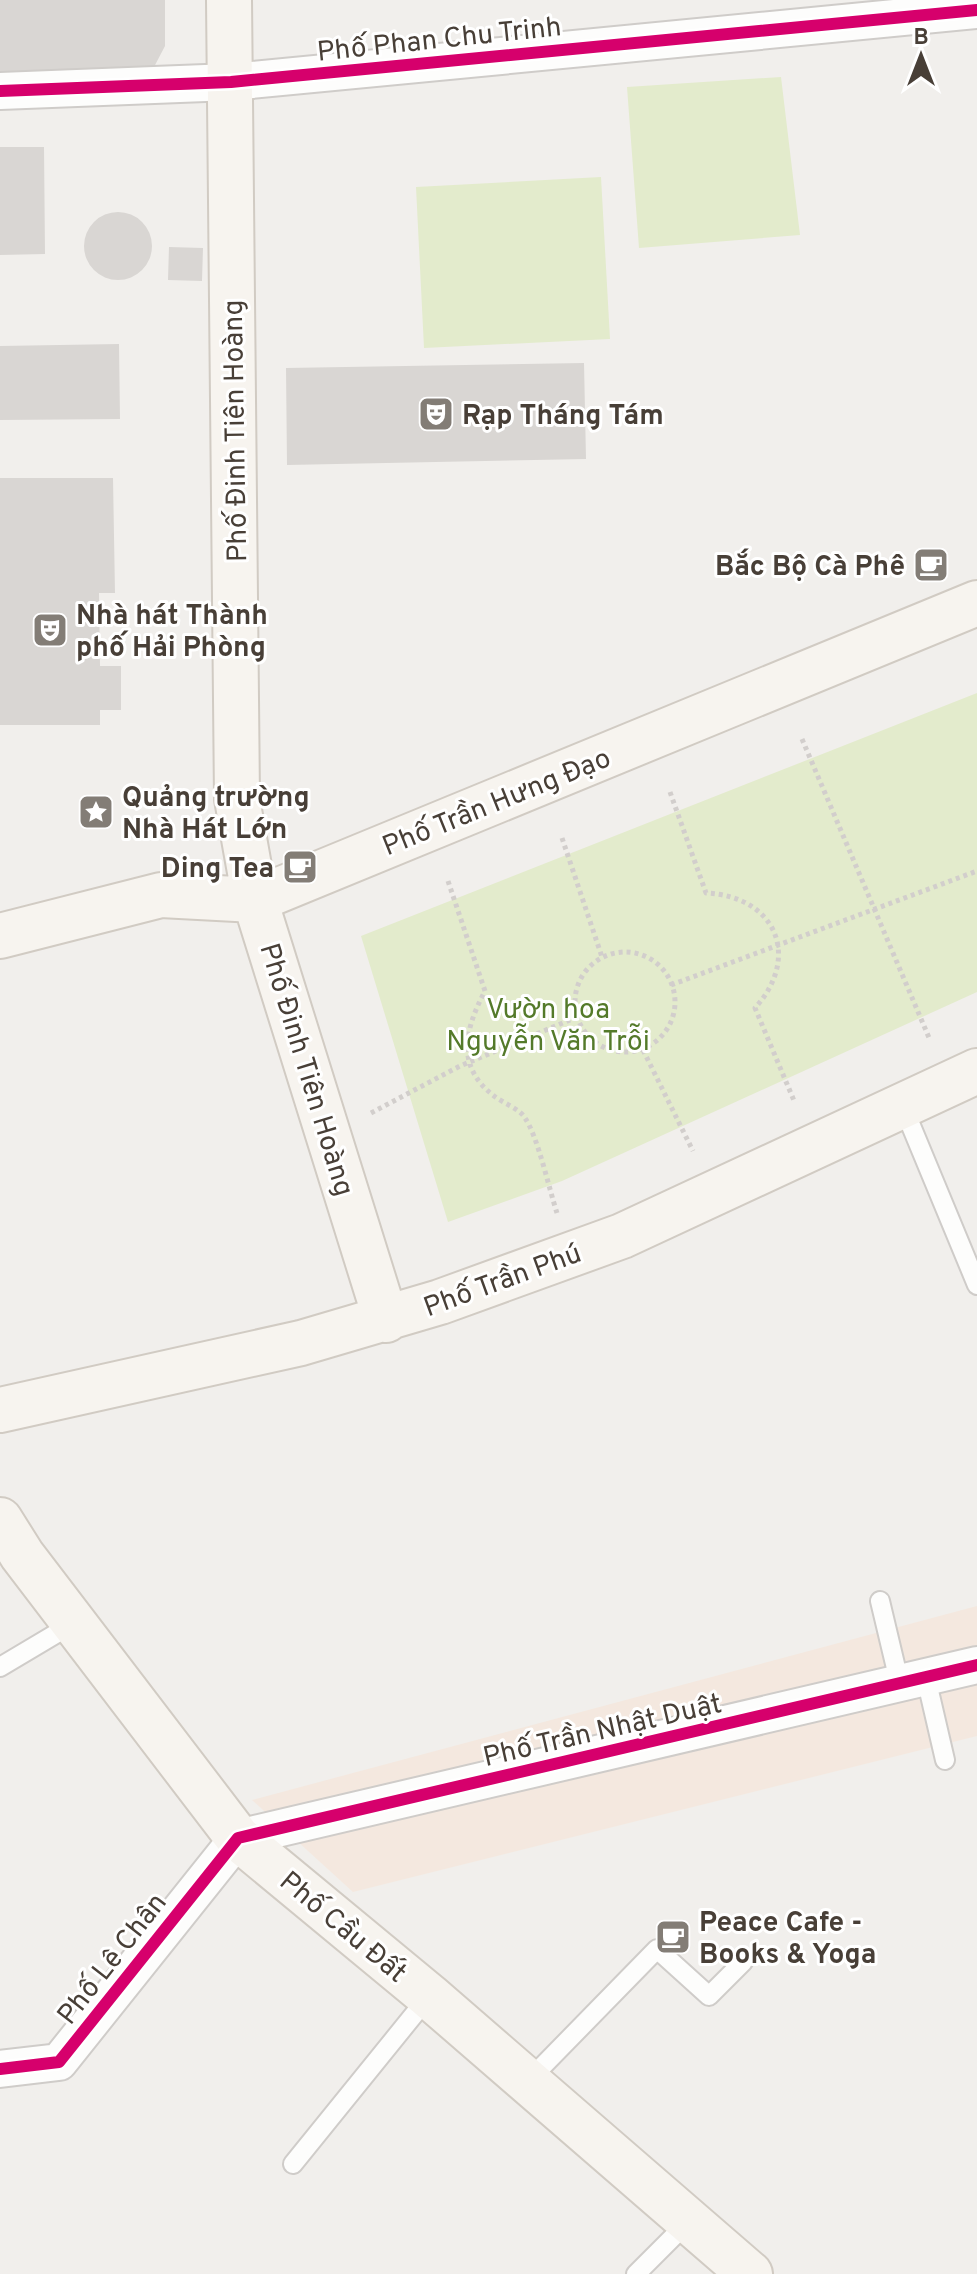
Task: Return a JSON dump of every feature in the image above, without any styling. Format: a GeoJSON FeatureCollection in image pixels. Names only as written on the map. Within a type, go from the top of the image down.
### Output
{"type":"FeatureCollection","features":[{"type":"Feature","properties":{"kind":"main road","name":"Phố Đinh Tiên Hoàng"},"geometry":{"type":"LineString","coordinates":[[229,0],[237,799],[255,900],[386,1320]]}},
{"type":"Feature","properties":{"kind":"main road","name":"Phố Trần Hưng Đạo"},"geometry":{"type":"LineString","coordinates":[[0,936],[161,895],[255,900],[977,603]]}},
{"type":"Feature","properties":{"kind":"main road","name":"Phố Trần Phú"},"geometry":{"type":"LineString","coordinates":[[0,1410],[301,1343],[386,1320],[622,1236],[977,1071]]}},
{"type":"Feature","properties":{"kind":"main road","name":"Phố Cầu Đất"},"geometry":{"type":"LineString","coordinates":[[0,1520],[22,1555],[238,1838],[429,1996],[750,2274]]}},
{"type":"Feature","properties":{"kind":"street","name":"Phố Phan Chu Trinh"},"geometry":{"type":"LineString","coordinates":[[0,91],[231,82],[977,10]]}},
{"type":"Feature","properties":{"kind":"street","name":"Phố Trần Nhật Duật"},"geometry":{"type":"LineString","coordinates":[[238,1838],[977,1665]]}},
{"type":"Feature","properties":{"kind":"street","name":"Phố Lê Chân"},"geometry":{"type":"LineString","coordinates":[[0,2069],[59,2062],[238,1838]]}},
{"type":"Feature","properties":{"kind":"lane"},"geometry":{"type":"LineString","coordinates":[[902,1104],[977,1285]]}},
{"type":"Feature","properties":{"kind":"lane"},"geometry":{"type":"LineString","coordinates":[[880,1601],[945,1760]]}},
{"type":"Feature","properties":{"kind":"lane"},"geometry":{"type":"LineString","coordinates":[[0,1667],[74,1623]]}},
{"type":"Feature","properties":{"kind":"lane"},"geometry":{"type":"LineString","coordinates":[[528,2081],[657,1949],[709,1996],[743,1962]]}},
{"type":"Feature","properties":{"kind":"lane"},"geometry":{"type":"LineString","coordinates":[[293,2164],[429,1996]]}},
{"type":"Feature","properties":{"kind":"lane"},"geometry":{"type":"LineString","coordinates":[[636,2274],[689,2221]]}},
{"type":"Feature","properties":{"kind":"path"},"geometry":{"type":"LineString","coordinates":[[802,739],[930,1040]]}},
{"type":"Feature","properties":{"kind":"path"},"geometry":{"type":"LineString","coordinates":[[670,792],[706,893],[729,894],[758,909],[772,926],[778,945],[779,970],[771,991],[755,1008],[795,1103]]}},
{"type":"Feature","properties":{"kind":"path"},"geometry":{"type":"LineString","coordinates":[[562,838],[602,957]]}},
{"type":"Feature","properties":{"kind":"path"},"geometry":{"type":"LineString","coordinates":[[671,985],[977,871]]}},
{"type":"Feature","properties":{"kind":"path"},"geometry":{"type":"LineString","coordinates":[[448,881],[485,991],[469,1022],[466,1045],[470,1062],[483,1088],[525,1116],[557,1213]]}},
{"type":"Feature","properties":{"kind":"path"},"geometry":{"type":"LineString","coordinates":[[619,952],[636,953],[653,960],[671,985],[675,1010],[669,1027],[658,1041],[643,1050],[626,1053],[597,1045],[584,1033],[574,999],[578,982],[588,968],[602,957],[619,952]]}},
{"type":"Feature","properties":{"kind":"path"},"geometry":{"type":"LineString","coordinates":[[371,1113],[470,1062],[577,1017]]}},
{"type":"Feature","properties":{"kind":"path"},"geometry":{"type":"LineString","coordinates":[[643,1050],[693,1151]]}},
{"type":"Feature","properties":{"kind":"shaded area"},"geometry":{"type":"Polygon","coordinates":[[[977,1606],[977,1736],[353,1892],[252,1800],[977,1606]]]}},
{"type":"Feature","properties":{"kind":"green space"},"geometry":{"type":"Polygon","coordinates":[[[781,77],[800,235],[639,248],[627,87],[781,77]]]}},
{"type":"Feature","properties":{"kind":"green space"},"geometry":{"type":"Polygon","coordinates":[[[601,177],[610,339],[424,348],[416,187],[601,177]]]}},
{"type":"Feature","properties":{"kind":"green space","name":"Vườn hoa Nguyễn Văn Trỗi"},"geometry":{"type":"Polygon","coordinates":[[[977,693],[977,992],[562,1181],[448,1222],[361,936],[977,693]]]}},
{"type":"Feature","properties":{"kind":"building"},"geometry":{"type":"Polygon","coordinates":[[[0,0],[165,0],[165,46],[154,67],[132,77],[0,72],[0,0]]]}},
{"type":"Feature","properties":{"kind":"building"},"geometry":{"type":"Polygon","coordinates":[[[0,147],[44,147],[45,254],[0,255],[0,147]]]}},
{"type":"Feature","properties":{"kind":"building"},"geometry":{"type":"Polygon","coordinates":[[[125,212],[146,227],[152,246],[150,259],[142,270],[125,280],[111,280],[94,270],[86,259],[84,239],[94,222],[105,214],[125,212]]]}},
{"type":"Feature","properties":{"kind":"building"},"geometry":{"type":"Polygon","coordinates":[[[169,247],[203,248],[202,281],[168,280],[169,247]]]}},
{"type":"Feature","properties":{"kind":"building"},"geometry":{"type":"Polygon","coordinates":[[[119,344],[120,419],[0,420],[0,346],[119,344]]]}},
{"type":"Feature","properties":{"kind":"building","name":"Rạp Tháng Tám"},"geometry":{"type":"Polygon","coordinates":[[[584,363],[586,459],[287,465],[286,368],[584,363]]]}},
{"type":"Feature","properties":{"kind":"building","name":"Nhà hát Thành phố Hải Phòng"},"geometry":{"type":"Polygon","coordinates":[[[0,478],[113,478],[115,593],[99,593],[100,666],[121,666],[121,710],[100,710],[100,725],[0,725],[0,478]]]}},
{"type":"Feature","properties":{"kind":"cycle path"},"geometry":{"type":"LineString","coordinates":[[0,91],[231,82],[977,10]]}},
{"type":"Feature","properties":{"kind":"cycle path"},"geometry":{"type":"LineString","coordinates":[[0,2069],[59,2062],[238,1838],[977,1665]]}},
{"type":"Feature","properties":{"kind":"place","name":"Rạp Tháng Tám"},"geometry":{"type":"Point","coordinates":[436,414]}},
{"type":"Feature","properties":{"kind":"place","name":"Bắc Bộ Cà Phê"},"geometry":{"type":"Point","coordinates":[931,565]}},
{"type":"Feature","properties":{"kind":"place","name":"Nhà hát Thành phố Hải Phòng"},"geometry":{"type":"Point","coordinates":[50,630]}},
{"type":"Feature","properties":{"kind":"place","name":"Quảng trường Nhà Hát Lớn"},"geometry":{"type":"Point","coordinates":[96,812]}},
{"type":"Feature","properties":{"kind":"place","name":"Ding Tea"},"geometry":{"type":"Point","coordinates":[300,867]}},
{"type":"Feature","properties":{"kind":"place","name":"Peace Cafe - Books & Yoga"},"geometry":{"type":"Point","coordinates":[673,1937]}}]}
